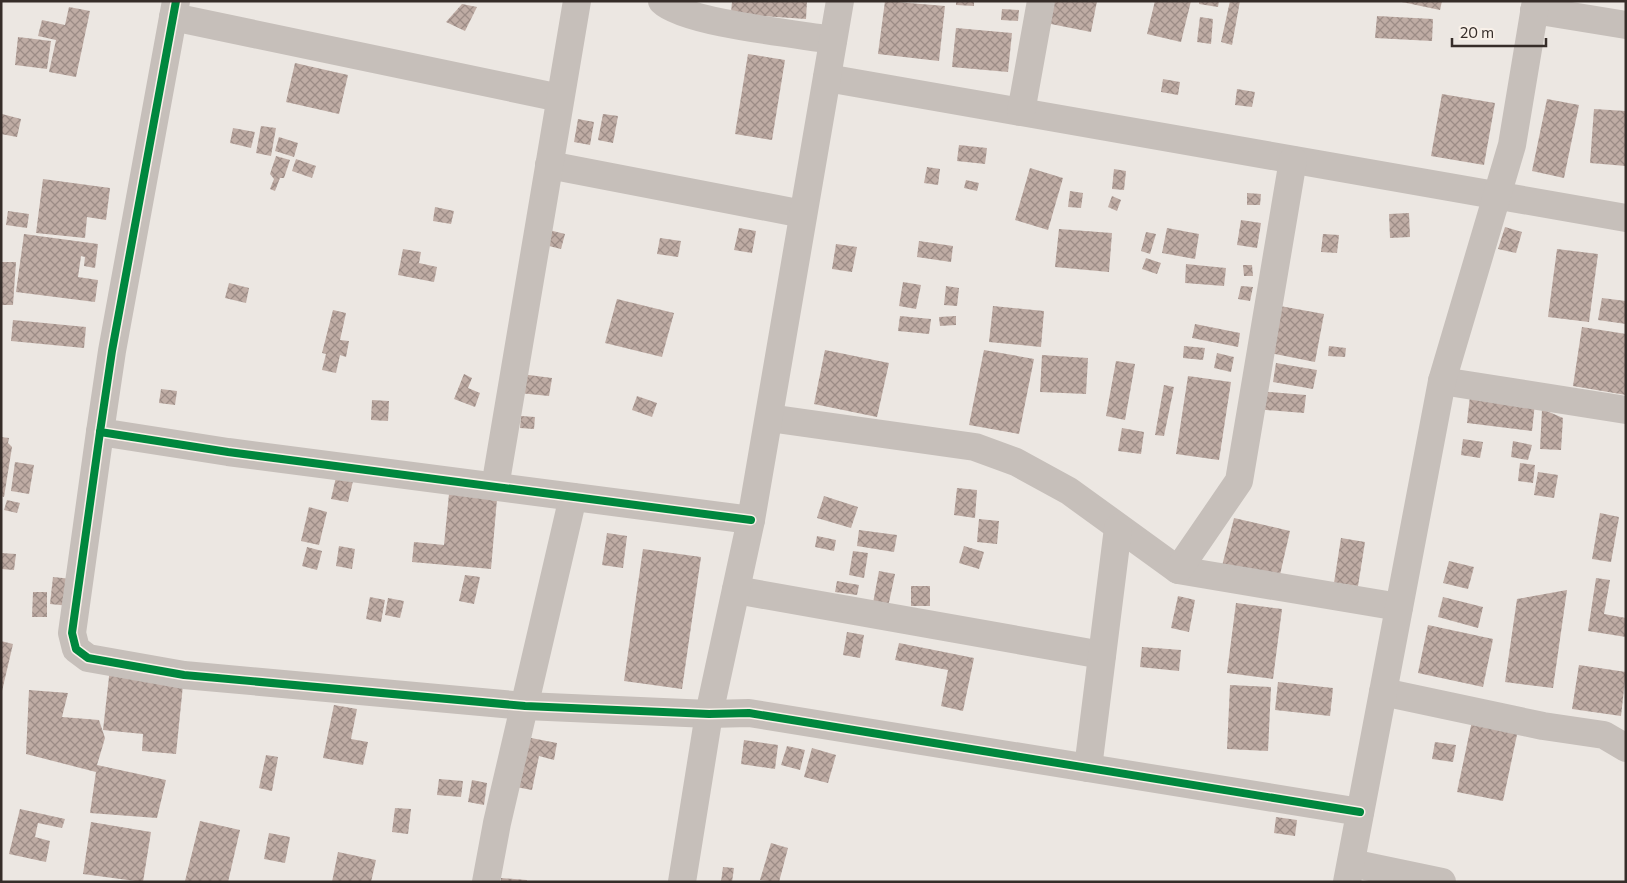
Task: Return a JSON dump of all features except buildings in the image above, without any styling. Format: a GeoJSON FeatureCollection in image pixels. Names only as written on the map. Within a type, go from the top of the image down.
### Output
{"type":"FeatureCollection","features":[{"type":"Feature","properties":{"kind":"street"},"geometry":{"type":"LineString","coordinates":[[495,487],[577,1]]}},
{"type":"Feature","properties":{"kind":"street"},"geometry":{"type":"LineString","coordinates":[[662,1],[668,6],[695,18],[834,40]]}},
{"type":"Feature","properties":{"kind":"street"},"geometry":{"type":"LineString","coordinates":[[682,882],[709,714],[751,520],[840,1]]}},
{"type":"Feature","properties":{"kind":"street"},"geometry":{"type":"LineString","coordinates":[[1021,112],[1041,1]]}},
{"type":"Feature","properties":{"kind":"street"},"geometry":{"type":"LineString","coordinates":[[1442,882],[1349,872],[1442,381],[1499,196],[1512,145],[1535,6],[1626,25]]}},
{"type":"Feature","properties":{"kind":"street"},"geometry":{"type":"LineString","coordinates":[[560,98],[174,9],[112,351],[72,633],[76,649],[88,658],[184,676],[525,706],[709,714],[749,713],[1360,812]]}},
{"type":"Feature","properties":{"kind":"street"},"geometry":{"type":"LineString","coordinates":[[827,78],[1626,218]]}},
{"type":"Feature","properties":{"kind":"street"},"geometry":{"type":"LineString","coordinates":[[1178,570],[1239,481],[1293,160]]}},
{"type":"Feature","properties":{"kind":"street"},"geometry":{"type":"LineString","coordinates":[[549,165],[803,214]]}},
{"type":"Feature","properties":{"kind":"street"},"geometry":{"type":"LineString","coordinates":[[1442,381],[1626,410]]}},
{"type":"Feature","properties":{"kind":"street"},"geometry":{"type":"LineString","coordinates":[[768,418],[975,447],[1016,462],[1069,491],[1178,570],[1399,607]]}},
{"type":"Feature","properties":{"kind":"street"},"geometry":{"type":"LineString","coordinates":[[100,432],[228,452],[751,520]]}},
{"type":"Feature","properties":{"kind":"street"},"geometry":{"type":"LineString","coordinates":[[486,882],[497,823],[573,497]]}},
{"type":"Feature","properties":{"kind":"street"},"geometry":{"type":"LineString","coordinates":[[1088,768],[1118,528]]}},
{"type":"Feature","properties":{"kind":"street"},"geometry":{"type":"LineString","coordinates":[[736,590],[1102,655]]}},
{"type":"Feature","properties":{"kind":"street"},"geometry":{"type":"LineString","coordinates":[[1383,692],[1543,726],[1604,735],[1626,748]]}},
{"type":"Feature","properties":{"kind":"cycle path"},"geometry":{"type":"LineString","coordinates":[[176,1],[112,351],[100,432],[228,452],[751,520]]}},
{"type":"Feature","properties":{"kind":"cycle path"},"geometry":{"type":"LineString","coordinates":[[100,432],[72,633],[76,649],[88,658],[184,675],[525,706],[709,714],[749,713],[1360,812]]}}]}
